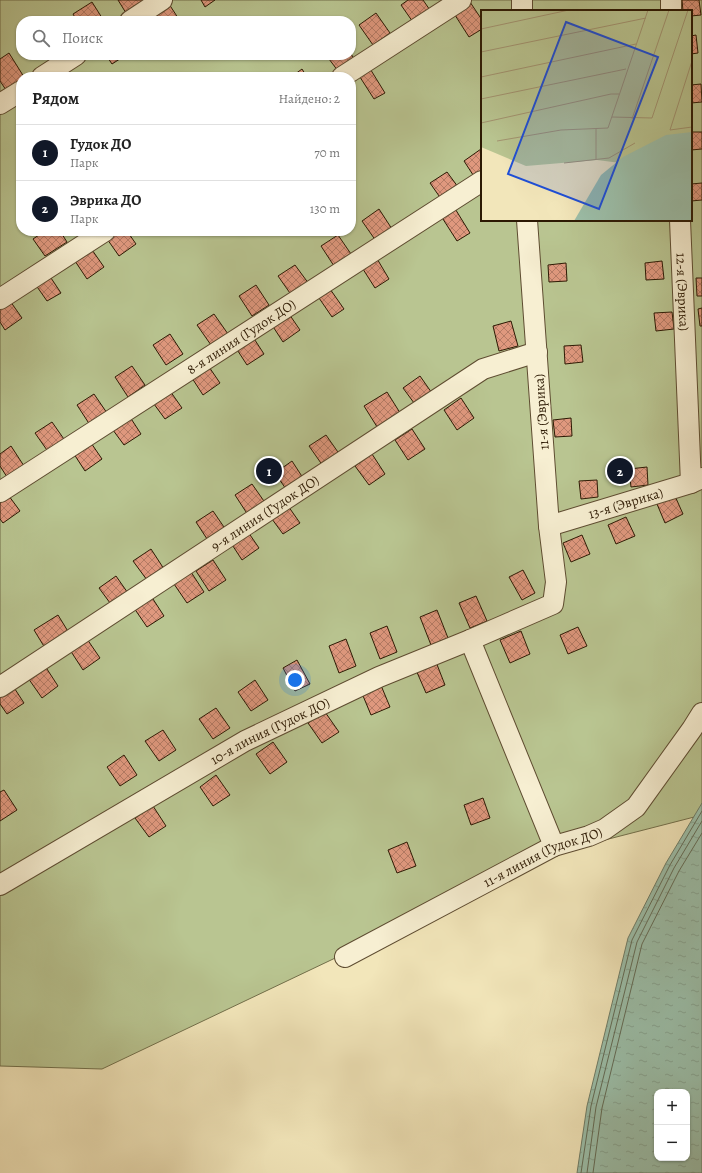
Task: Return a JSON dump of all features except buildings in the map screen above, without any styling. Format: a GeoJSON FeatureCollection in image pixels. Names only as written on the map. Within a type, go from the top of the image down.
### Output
{"type":"FeatureCollection","features":[{"type":"Feature","properties":{"kind":"lane"},"geometry":{"type":"LineString","coordinates":[[138,16],[162,0]]}},
{"type":"Feature","properties":{"kind":"lane"},"geometry":{"type":"LineString","coordinates":[[350,72],[461,0]]}},
{"type":"Feature","properties":{"kind":"lane"},"geometry":{"type":"LineString","coordinates":[[50,72],[68,60]]}},
{"type":"Feature","properties":{"kind":"lane"},"geometry":{"type":"LineString","coordinates":[[0,104],[16,93]]}},
{"type":"Feature","properties":{"kind":"lane","name":"8-я линия (Гудок ДО)"},"geometry":{"type":"LineString","coordinates":[[0,492],[481,182]]}},
{"type":"Feature","properties":{"kind":"lane","name":"11-я (Эврика)"},"geometry":{"type":"LineString","coordinates":[[527,221],[549,526],[556,582],[553,604]]}},
{"type":"Feature","properties":{"kind":"lane","name":"12-я (Эврика)"},"geometry":{"type":"LineString","coordinates":[[680,221],[697,481]]}},
{"type":"Feature","properties":{"kind":"lane"},"geometry":{"type":"LineString","coordinates":[[0,299],[97,236]]}},
{"type":"Feature","properties":{"kind":"lane","name":"9-я линия (Гудок ДО)"},"geometry":{"type":"LineString","coordinates":[[0,687],[483,369],[537,352]]}},
{"type":"Feature","properties":{"kind":"lane","name":"13-я (Эврика)"},"geometry":{"type":"LineString","coordinates":[[549,526],[697,481]]}},
{"type":"Feature","properties":{"kind":"lane","name":"10-я линия (Гудок ДО)"},"geometry":{"type":"LineString","coordinates":[[0,886],[245,741],[379,677],[553,604]]}},
{"type":"Feature","properties":{"kind":"lane"},"geometry":{"type":"LineString","coordinates":[[470,640],[554,846]]}},
{"type":"Feature","properties":{"kind":"lane","name":"11-я линия (Гудок ДО)"},"geometry":{"type":"LineString","coordinates":[[345,957],[554,846],[589,836],[605,829],[636,806],[683,742],[702,713]]}},
{"type":"Feature","properties":{"kind":"shaded area"},"geometry":{"type":"Polygon","coordinates":[[[0,0],[516,0],[517,10],[481,10],[481,221],[692,221],[692,10],[519,10],[519,0],[702,0],[702,815],[558,852],[102,1069],[0,1066],[0,0]]]}},
{"type":"Feature","properties":{"kind":"water"},"geometry":{"type":"Polygon","coordinates":[[[702,803],[702,1173],[577,1173],[587,1106],[628,938],[666,863],[702,803]]]}},
{"type":"Feature","properties":{"kind":"place","name":"Гудок ДО"},"geometry":{"type":"Point","coordinates":[269,471]}},
{"type":"Feature","properties":{"kind":"place","name":"Эврика ДО"},"geometry":{"type":"Point","coordinates":[620,471]}}]}
